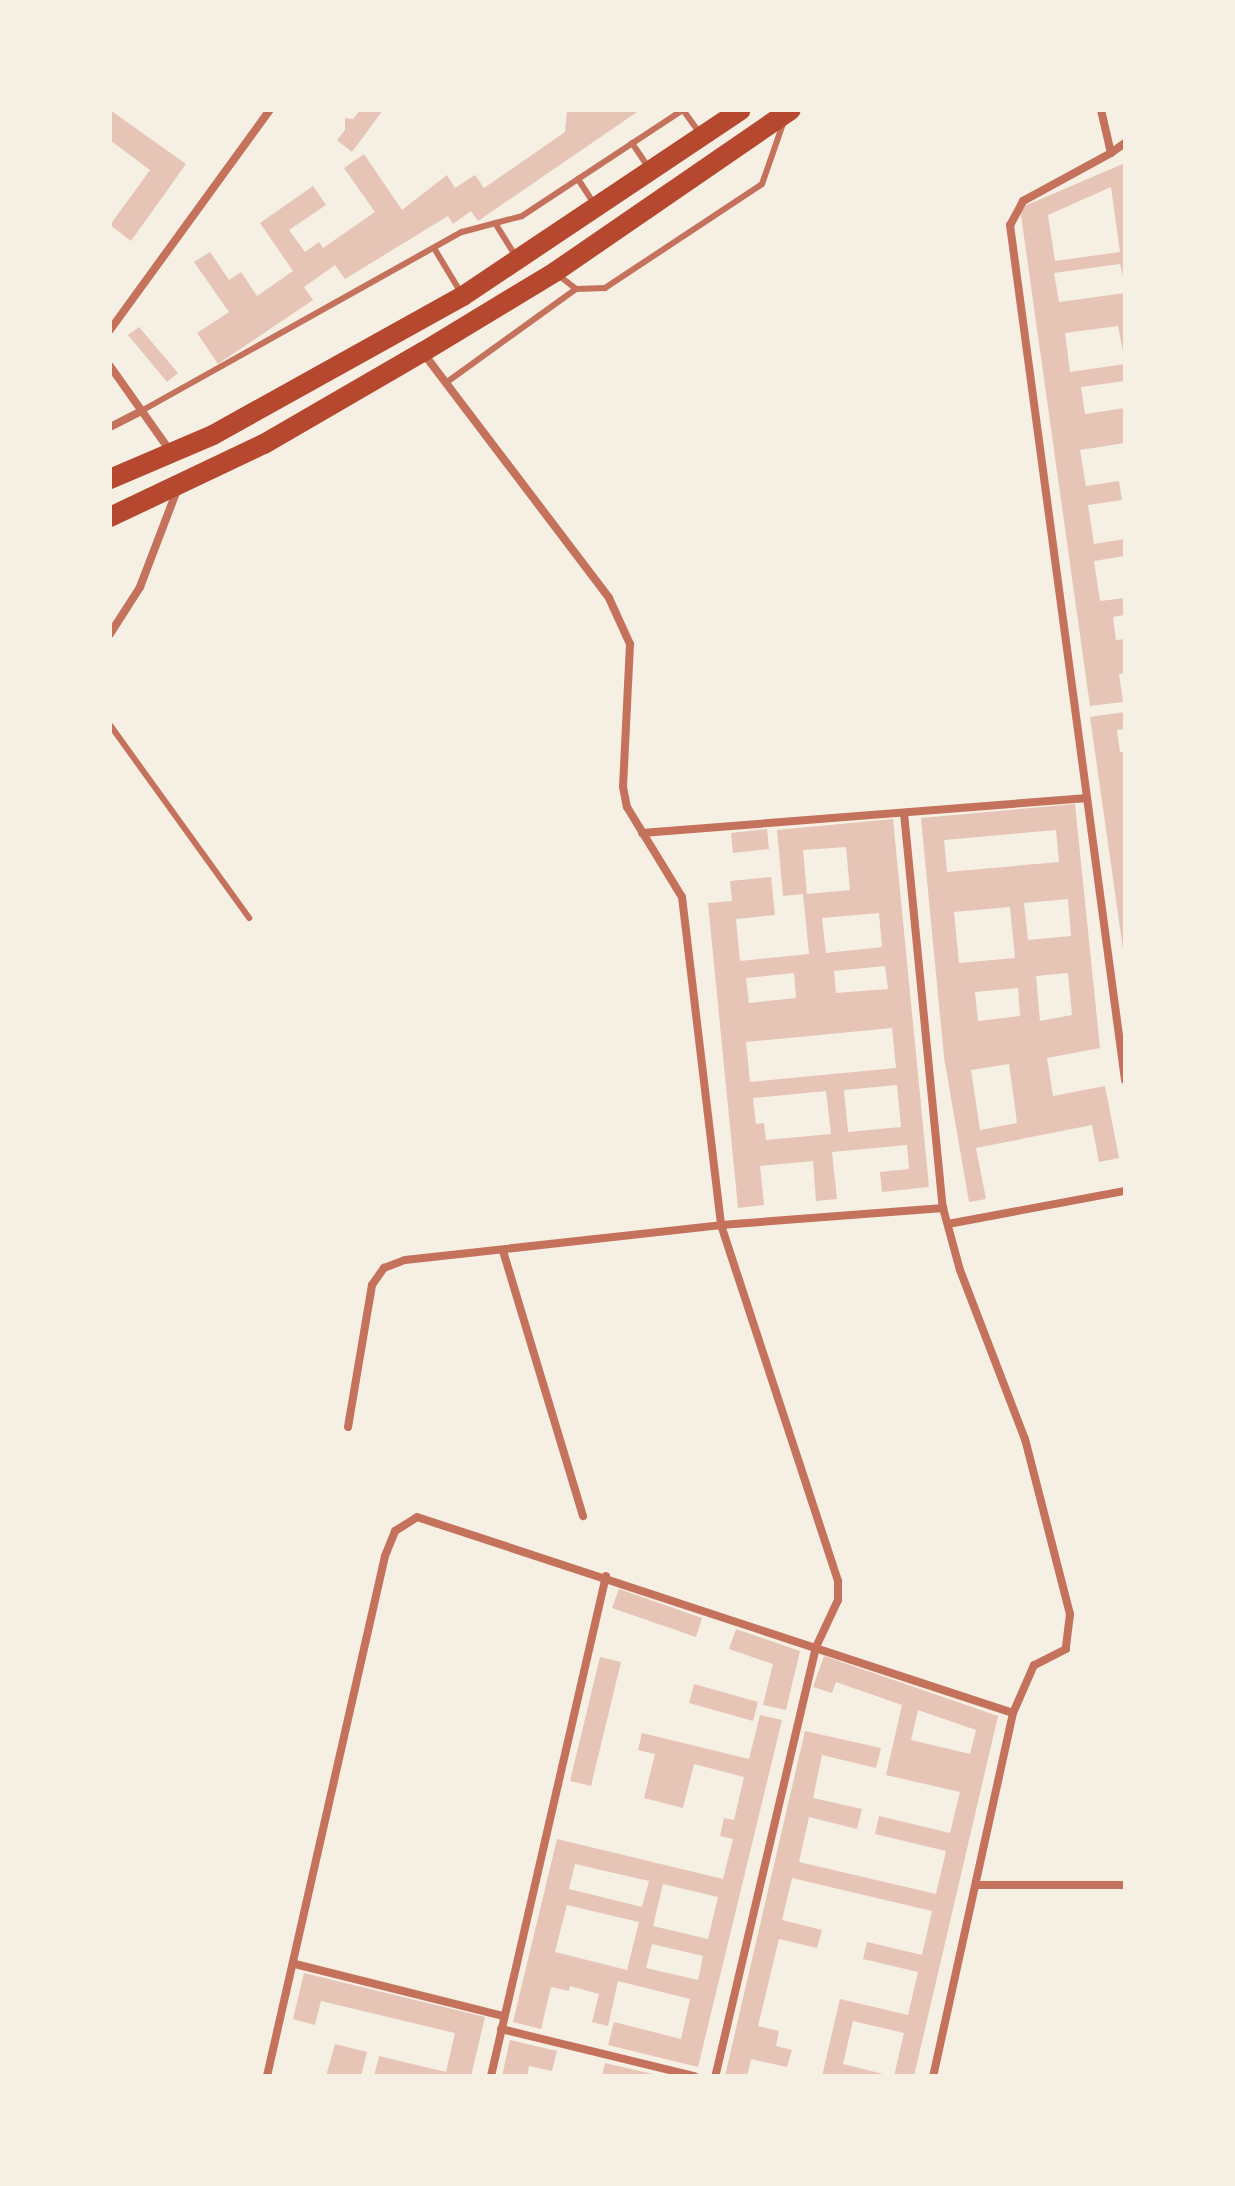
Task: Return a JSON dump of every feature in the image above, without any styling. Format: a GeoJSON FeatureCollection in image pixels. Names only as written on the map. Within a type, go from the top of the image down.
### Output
{"type":"FeatureCollection","features":[{"type":"Feature","properties":{"kind":"highway"},"geometry":{"type":"LineString","coordinates":[[110,479],[171,453],[463,296],[741,110]]}},
{"type":"Feature","properties":{"kind":"highway"},"geometry":{"type":"LineString","coordinates":[[110,517],[264,444],[423,352],[555,272],[789,111]]}},
{"type":"Feature","properties":{"kind":"street"},"geometry":{"type":"LineString","coordinates":[[110,330],[270,110]]}},
{"type":"Feature","properties":{"kind":"street"},"geometry":{"type":"LineString","coordinates":[[1101,110],[1111,153]]}},
{"type":"Feature","properties":{"kind":"street"},"geometry":{"type":"LineString","coordinates":[[1125,143],[1023,201],[1010,225],[1125,1080]]}},
{"type":"Feature","properties":{"kind":"street"},"geometry":{"type":"LineString","coordinates":[[423,352],[609,598],[630,644],[623,787],[642,833],[673,875],[688,922],[721,1225],[834,1562],[838,1600],[816,1647],[715,2076]]}},
{"type":"Feature","properties":{"kind":"street"},"geometry":{"type":"LineString","coordinates":[[110,366],[171,453]]}},
{"type":"Feature","properties":{"kind":"street"},"geometry":{"type":"LineString","coordinates":[[110,427],[143,410]]}},
{"type":"Feature","properties":{"kind":"street"},"geometry":{"type":"LineString","coordinates":[[110,634],[140,587],[178,484]]}},
{"type":"Feature","properties":{"kind":"street"},"geometry":{"type":"LineString","coordinates":[[642,833],[1085,798]]}},
{"type":"Feature","properties":{"kind":"street"},"geometry":{"type":"LineString","coordinates":[[904,813],[943,1208],[1025,1439],[1068,1602],[1070,1642],[1060,1653],[1034,1665],[1013,1713],[933,2076]]}},
{"type":"Feature","properties":{"kind":"street"},"geometry":{"type":"LineString","coordinates":[[948,1224],[1125,1191]]}},
{"type":"Feature","properties":{"kind":"street"},"geometry":{"type":"LineString","coordinates":[[348,1427],[372,1285],[384,1268],[405,1260],[721,1225],[943,1208]]}},
{"type":"Feature","properties":{"kind":"street"},"geometry":{"type":"LineString","coordinates":[[503,1251],[583,1516]]}},
{"type":"Feature","properties":{"kind":"street"},"geometry":{"type":"LineString","coordinates":[[267,2076],[295,1964],[385,1556],[395,1531],[417,1517],[606,1576],[1013,1713]]}},
{"type":"Feature","properties":{"kind":"street"},"geometry":{"type":"LineString","coordinates":[[491,2076],[606,1576]]}},
{"type":"Feature","properties":{"kind":"street"},"geometry":{"type":"LineString","coordinates":[[977,1885],[1125,1885]]}},
{"type":"Feature","properties":{"kind":"street"},"geometry":{"type":"LineString","coordinates":[[295,1964],[503,2016]]}},
{"type":"Feature","properties":{"kind":"street"},"geometry":{"type":"LineString","coordinates":[[501,2029],[694,2076]]}},
{"type":"Feature","properties":{"kind":"lane"},"geometry":{"type":"LineString","coordinates":[[143,410],[434,248],[495,223],[522,216],[683,110],[702,136]]}},
{"type":"Feature","properties":{"kind":"lane"},"geometry":{"type":"LineString","coordinates":[[447,382],[576,289],[605,288],[762,184],[789,111]]}},
{"type":"Feature","properties":{"kind":"lane"},"geometry":{"type":"LineString","coordinates":[[632,143],[651,171]]}},
{"type":"Feature","properties":{"kind":"lane"},"geometry":{"type":"LineString","coordinates":[[578,179],[596,207]]}},
{"type":"Feature","properties":{"kind":"lane"},"geometry":{"type":"LineString","coordinates":[[495,223],[518,260]]}},
{"type":"Feature","properties":{"kind":"lane"},"geometry":{"type":"LineString","coordinates":[[434,248],[463,296]]}},
{"type":"Feature","properties":{"kind":"lane"},"geometry":{"type":"LineString","coordinates":[[555,272],[576,289]]}},
{"type":"Feature","properties":{"kind":"lane"},"geometry":{"type":"LineString","coordinates":[[110,725],[249,918]]}},
{"type":"Feature","properties":{"kind":"building"},"geometry":{"type":"Polygon","coordinates":[[[110,110],[186,164],[131,241],[110,225],[150,170],[110,140],[110,110]]]}},
{"type":"Feature","properties":{"kind":"building"},"geometry":{"type":"Polygon","coordinates":[[[360,110],[383,110],[352,152],[337,140],[345,130],[345,118],[353,119],[360,110]]]}},
{"type":"Feature","properties":{"kind":"building"},"geometry":{"type":"Polygon","coordinates":[[[567,110],[640,110],[478,221],[471,211],[453,224],[448,216],[345,279],[335,265],[304,287],[313,300],[218,364],[197,333],[229,312],[194,262],[210,252],[229,280],[241,272],[257,296],[293,271],[260,223],[313,186],[326,205],[289,230],[305,252],[319,242],[323,248],[375,212],[344,168],[364,154],[402,210],[447,175],[455,188],[475,175],[484,188],[565,132],[567,110]]]}},
{"type":"Feature","properties":{"kind":"building"},"geometry":{"type":"Polygon","coordinates":[[[1125,163],[1125,284],[1120,264],[1054,273],[1059,302],[1125,293],[1125,362],[1118,326],[1065,333],[1070,372],[1125,364],[1125,381],[1081,387],[1085,414],[1125,408],[1125,443],[1080,450],[1086,486],[1119,481],[1122,500],[1088,505],[1094,544],[1125,539],[1125,556],[1094,561],[1100,601],[1125,598],[1125,615],[1113,617],[1116,640],[1125,639],[1125,673],[1119,674],[1123,702],[1090,706],[1020,208],[1125,163]],[[1111,187],[1048,215],[1055,261],[1120,252],[1111,187]]]}},
{"type":"Feature","properties":{"kind":"building"},"geometry":{"type":"Polygon","coordinates":[[[139,327],[178,373],[167,382],[128,335],[139,327]]]}},
{"type":"Feature","properties":{"kind":"building"},"geometry":{"type":"Polygon","coordinates":[[[1125,712],[1125,729],[1117,730],[1120,752],[1125,752],[1123,949],[1090,717],[1125,712]]]}},
{"type":"Feature","properties":{"kind":"building"},"geometry":{"type":"Polygon","coordinates":[[[1075,804],[1100,1048],[1047,1058],[1053,1096],[1105,1086],[1119,1158],[1099,1162],[1092,1125],[976,1148],[986,1199],[969,1202],[944,1057],[921,818],[1075,804]],[[1056,830],[944,840],[947,872],[1059,862],[1056,830]],[[1068,899],[1024,903],[1028,940],[1071,936],[1068,899]],[[1010,907],[954,912],[959,963],[1015,958],[1010,907]],[[1068,973],[1036,976],[1040,1021],[1072,1015],[1068,973]],[[1018,988],[975,992],[978,1021],[1020,1016],[1018,988]],[[1009,1064],[971,1070],[980,1130],[1017,1123],[1009,1064]]]}},
{"type":"Feature","properties":{"kind":"building"},"geometry":{"type":"Polygon","coordinates":[[[893,819],[929,1187],[882,1192],[880,1172],[909,1169],[907,1145],[832,1152],[837,1199],[816,1201],[813,1161],[760,1166],[764,1205],[738,1208],[708,903],[732,901],[730,881],[771,877],[775,915],[736,919],[740,961],[809,954],[803,894],[783,896],[777,830],[893,819]],[[846,847],[803,850],[807,894],[850,890],[846,847]],[[879,913],[822,918],[826,953],[882,947],[879,913]],[[885,966],[834,971],[836,993],[888,989],[885,966]],[[794,973],[746,978],[749,1003],[796,998],[794,973]],[[892,1028],[746,1042],[750,1082],[896,1068],[892,1028]],[[897,1085],[844,1090],[848,1132],[901,1127],[897,1085]],[[826,1091],[753,1098],[756,1124],[764,1123],[766,1140],[831,1134],[826,1091]]]}},
{"type":"Feature","properties":{"kind":"building"},"geometry":{"type":"Polygon","coordinates":[[[767,829],[769,849],[733,853],[731,833],[767,829]]]}},
{"type":"Feature","properties":{"kind":"building"},"geometry":{"type":"Polygon","coordinates":[[[619,1589],[702,1618],[696,1637],[612,1608],[619,1589]]]}},
{"type":"Feature","properties":{"kind":"building"},"geometry":{"type":"Polygon","coordinates":[[[736,1629],[800,1651],[786,1710],[763,1705],[773,1664],[729,1649],[736,1629]]]}},
{"type":"Feature","properties":{"kind":"building"},"geometry":{"type":"Polygon","coordinates":[[[824,1656],[998,1716],[914,2076],[894,2076],[904,2033],[853,2021],[843,2064],[891,2076],[822,2076],[840,1999],[908,2015],[918,1972],[863,1959],[867,1942],[922,1955],[932,1911],[792,1878],[782,1920],[822,1930],[817,1948],[779,1939],[758,2026],[779,2031],[776,2046],[792,2050],[787,2067],[751,2059],[747,2076],[725,2076],[805,1731],[881,1748],[876,1768],[822,1755],[813,1798],[862,1809],[857,1829],[809,1817],[799,1862],[936,1894],[946,1851],[875,1834],[879,1816],[950,1833],[960,1792],[886,1775],[902,1705],[836,1682],[832,1693],[813,1687],[824,1656]],[[918,1710],[911,1740],[970,1754],[976,1730],[918,1710]]]}},
{"type":"Feature","properties":{"kind":"building"},"geometry":{"type":"Polygon","coordinates":[[[600,1657],[621,1662],[591,1786],[570,1781],[600,1657]]]}},
{"type":"Feature","properties":{"kind":"building"},"geometry":{"type":"Polygon","coordinates":[[[694,1684],[758,1702],[753,1721],[689,1703],[694,1684]]]}},
{"type":"Feature","properties":{"kind":"building"},"geometry":{"type":"Polygon","coordinates":[[[760,1715],[782,1720],[698,2067],[608,2045],[614,2022],[681,2039],[690,1999],[618,1981],[608,2026],[592,2022],[599,1994],[570,1986],[569,1991],[551,1987],[541,2029],[513,2022],[557,1839],[723,1879],[733,1839],[720,1836],[724,1818],[734,1820],[744,1777],[694,1764],[683,1808],[644,1798],[655,1754],[638,1750],[642,1733],[749,1759],[760,1715]],[[575,1864],[569,1889],[642,1907],[649,1881],[575,1864]],[[663,1884],[653,1926],[708,1939],[718,1897],[663,1884]],[[567,1905],[555,1952],[627,1970],[639,1922],[567,1905]],[[652,1944],[646,1968],[698,1980],[703,1956],[652,1944]]]}},
{"type":"Feature","properties":{"kind":"building"},"geometry":{"type":"Polygon","coordinates":[[[304,1973],[485,2017],[471,2076],[374,2076],[379,2056],[446,2072],[455,2033],[321,2001],[315,2025],[293,2019],[304,1973]]]}},
{"type":"Feature","properties":{"kind":"building"},"geometry":{"type":"Polygon","coordinates":[[[510,2040],[557,2051],[552,2071],[529,2066],[527,2076],[502,2076],[510,2040]]]}},
{"type":"Feature","properties":{"kind":"building"},"geometry":{"type":"Polygon","coordinates":[[[335,2044],[367,2052],[361,2076],[326,2076],[335,2044]]]}},
{"type":"Feature","properties":{"kind":"building"},"geometry":{"type":"Polygon","coordinates":[[[605,2063],[657,2075],[657,2076],[602,2076],[605,2063]]]}}]}
